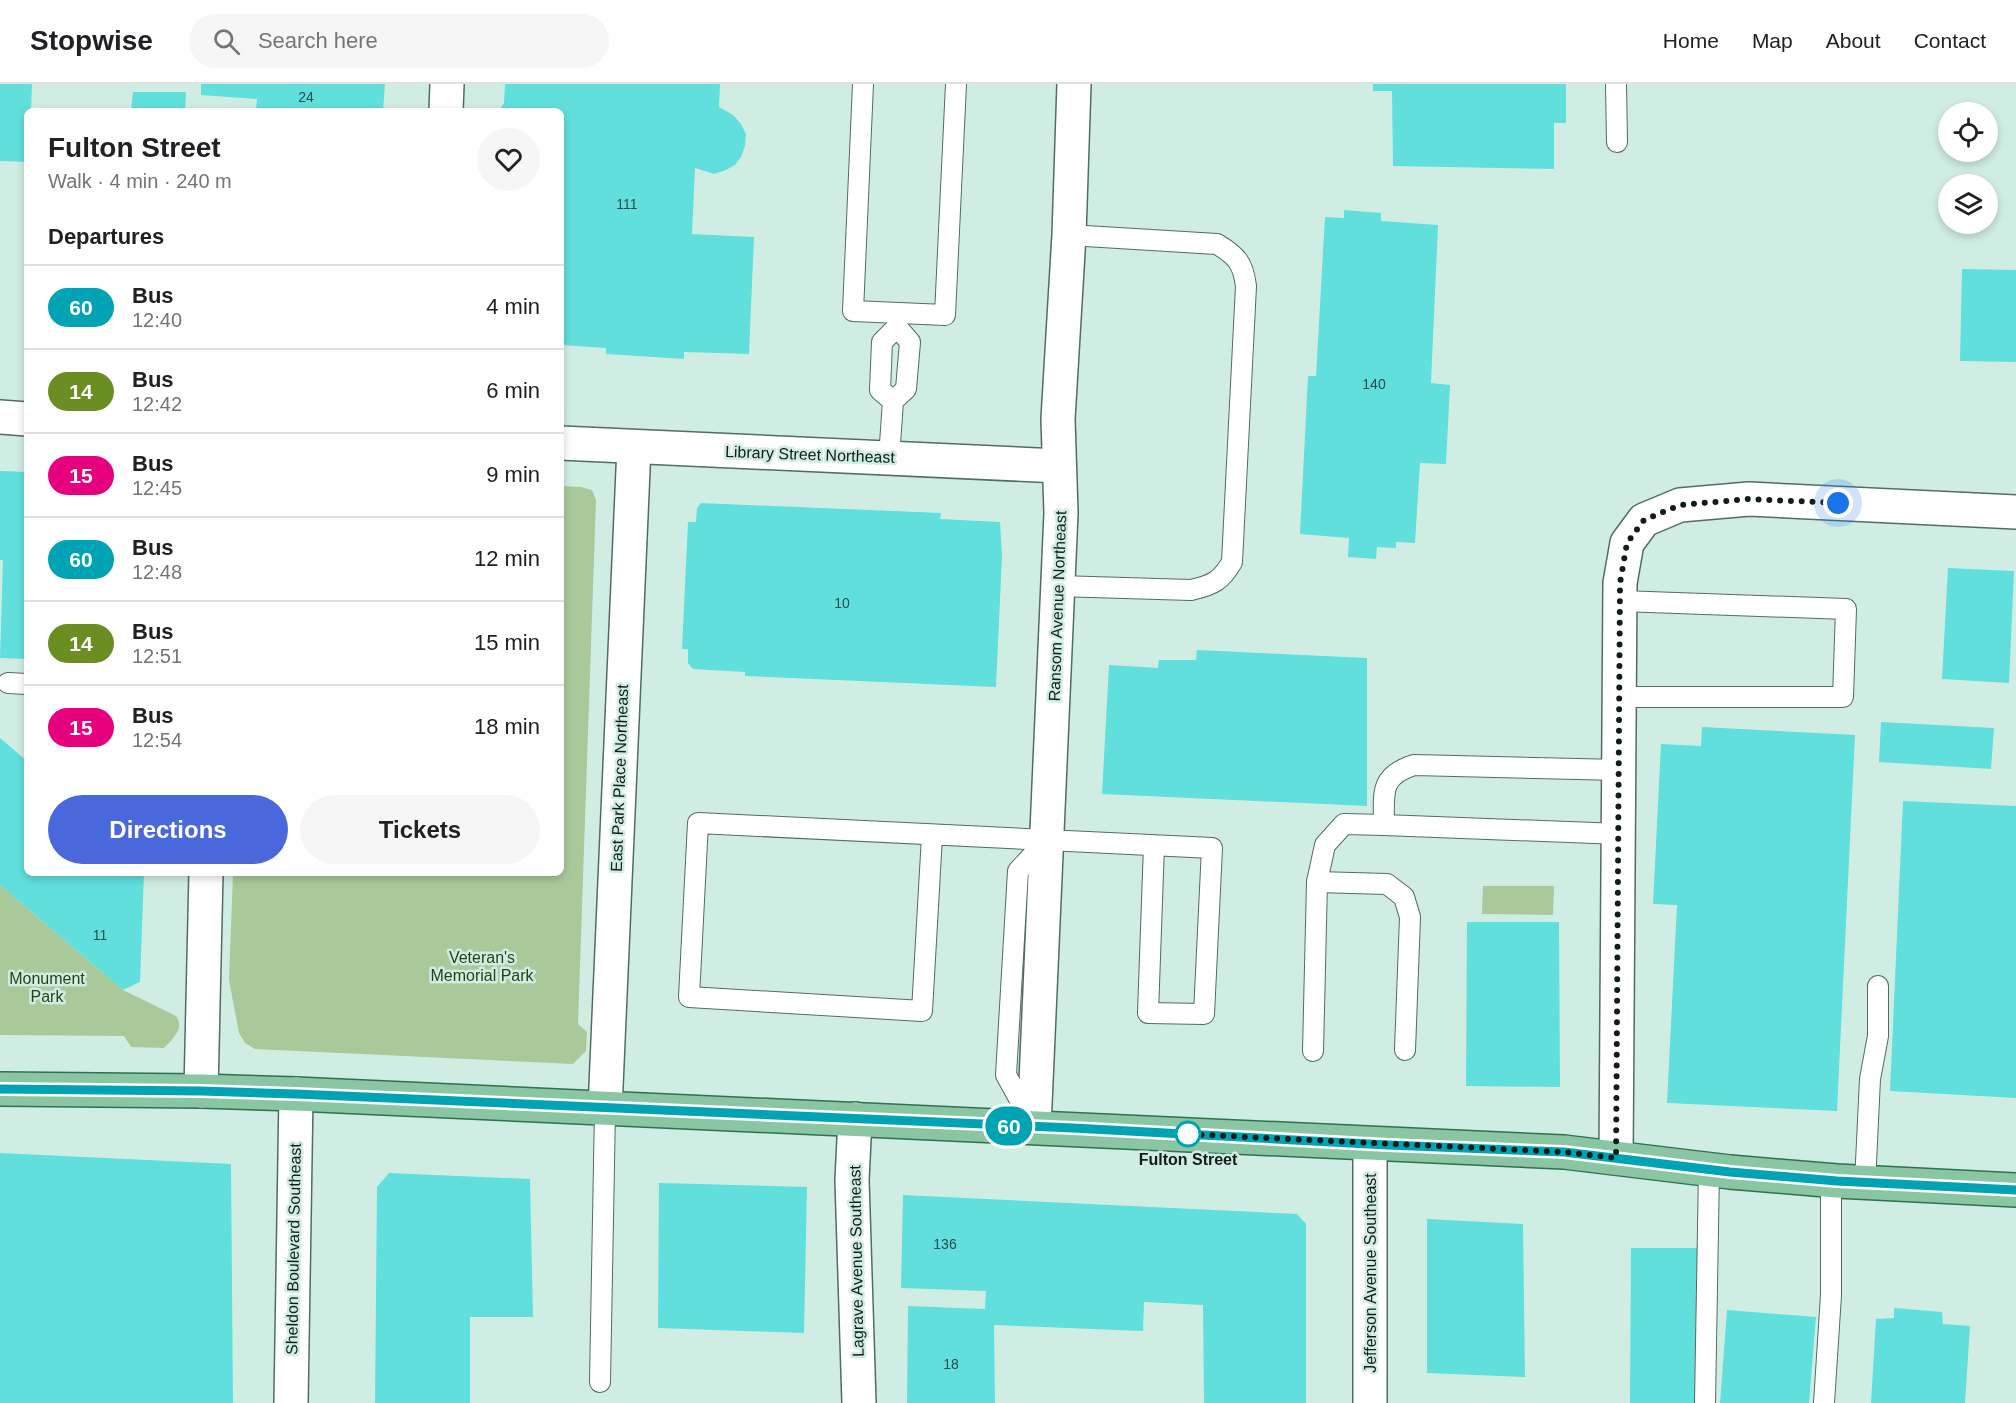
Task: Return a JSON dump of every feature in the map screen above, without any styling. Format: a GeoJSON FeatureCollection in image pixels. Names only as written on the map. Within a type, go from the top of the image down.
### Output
{"type":"FeatureCollection","features":[{"type":"Feature","properties":{"kind":"main road"},"geometry":{"type":"LineString","coordinates":[[0,1089],[296,1094],[1564,1152],[1709,1170],[1865,1183],[2016,1190]]}},
{"type":"Feature","properties":{"kind":"street"},"geometry":{"type":"LineString","coordinates":[[446,108],[447,84]]}},
{"type":"Feature","properties":{"kind":"street","name":"Ransom Avenue Northeast"},"geometry":{"type":"LineString","coordinates":[[1034,1127],[1061,513],[1058,419],[1069,235],[1074,84]]}},
{"type":"Feature","properties":{"kind":"street"},"geometry":{"type":"LineString","coordinates":[[0,417],[24,418]]}},
{"type":"Feature","properties":{"kind":"street","name":"Library Street Northeast"},"geometry":{"type":"LineString","coordinates":[[564,443],[1059,466]]}},
{"type":"Feature","properties":{"kind":"street","name":"East Park Place Northeast"},"geometry":{"type":"LineString","coordinates":[[605,1108],[634,447]]}},
{"type":"Feature","properties":{"kind":"street"},"geometry":{"type":"LineString","coordinates":[[1616,1158],[1620,583],[1627,543],[1644,520],[1680,505],[1749,499],[2016,512]]}},
{"type":"Feature","properties":{"kind":"street"},"geometry":{"type":"LineString","coordinates":[[201,1091],[206,876]]}},
{"type":"Feature","properties":{"kind":"street","name":"Sheldon Boulevard Southeast"},"geometry":{"type":"LineString","coordinates":[[291,1403],[296,1094]]}},
{"type":"Feature","properties":{"kind":"street","name":"Lagrave Avenue Southeast"},"geometry":{"type":"LineString","coordinates":[[855,1119],[852,1180],[859,1403]]}},
{"type":"Feature","properties":{"kind":"street","name":"Jefferson Avenue Southeast"},"geometry":{"type":"LineString","coordinates":[[1370,1144],[1370,1403]]}},
{"type":"Feature","properties":{"kind":"lane"},"geometry":{"type":"LineString","coordinates":[[863,84],[853,310],[897,320],[945,315],[956,84]]}},
{"type":"Feature","properties":{"kind":"lane"},"geometry":{"type":"LineString","coordinates":[[1616,84],[1617,142]]}},
{"type":"Feature","properties":{"kind":"lane"},"geometry":{"type":"LineString","coordinates":[[1058,586],[1191,590],[1211,586],[1225,575],[1232,561],[1246,286],[1244,269],[1233,254],[1217,244],[1069,235]]}},
{"type":"Feature","properties":{"kind":"lane"},"geometry":{"type":"LineString","coordinates":[[889,458],[893,401],[906,389],[910,342],[897,320]]}},
{"type":"Feature","properties":{"kind":"lane"},"geometry":{"type":"LineString","coordinates":[[893,401],[880,390],[882,342],[897,320]]}},
{"type":"Feature","properties":{"kind":"lane"},"geometry":{"type":"LineString","coordinates":[[1620,698],[1843,697],[1846,609],[1621,602]]}},
{"type":"Feature","properties":{"kind":"lane"},"geometry":{"type":"LineString","coordinates":[[1384,825],[1384,789],[1397,770],[1414,765],[1620,770]]}},
{"type":"Feature","properties":{"kind":"lane"},"geometry":{"type":"LineString","coordinates":[[932,836],[922,1011],[689,997],[698,823],[932,836],[1047,840],[1154,845],[1212,848],[1204,1014],[1148,1013],[1154,845]]}},
{"type":"Feature","properties":{"kind":"lane"},"geometry":{"type":"LineString","coordinates":[[1313,1051],[1317,882],[1325,845],[1344,824],[1620,834]]}},
{"type":"Feature","properties":{"kind":"lane"},"geometry":{"type":"LineString","coordinates":[[1317,882],[1387,884],[1404,897],[1410,917],[1405,1050]]}},
{"type":"Feature","properties":{"kind":"lane"},"geometry":{"type":"LineString","coordinates":[[1865,1183],[1869,1079],[1878,1036],[1878,986]]}},
{"type":"Feature","properties":{"kind":"lane"},"geometry":{"type":"LineString","coordinates":[[600,1383],[605,1108]]}},
{"type":"Feature","properties":{"kind":"lane"},"geometry":{"type":"LineString","coordinates":[[1705,1403],[1709,1170]]}},
{"type":"Feature","properties":{"kind":"lane"},"geometry":{"type":"LineString","coordinates":[[1824,1403],[1831,1295],[1831,1180]]}},
{"type":"Feature","properties":{"kind":"green space","name":"Veteran's Memorial Park"},"geometry":{"type":"Polygon","coordinates":[[[564,486],[592,490],[596,500],[578,1024],[587,1032],[586,1051],[573,1064],[255,1049],[245,1043],[239,1033],[229,980],[233,876],[564,876],[564,486]]]}},
{"type":"Feature","properties":{"kind":"green space","name":"Monument Park"},"geometry":{"type":"Polygon","coordinates":[[[0,885],[123,990],[176,1016],[179,1029],[171,1041],[164,1048],[131,1047],[124,1036],[0,1035],[0,885]]]}},
{"type":"Feature","properties":{"kind":"green space"},"geometry":{"type":"Polygon","coordinates":[[[1483,886],[1554,886],[1553,915],[1482,914],[1483,886]]]}},
{"type":"Feature","properties":{"kind":"building"},"geometry":{"type":"Polygon","coordinates":[[[0,84],[32,84],[31,108],[24,108],[24,162],[0,161],[0,84]]]}},
{"type":"Feature","properties":{"kind":"building"},"geometry":{"type":"Polygon","coordinates":[[[201,84],[385,84],[383,108],[256,108],[257,99],[201,95],[201,84]]]}},
{"type":"Feature","properties":{"kind":"building"},"geometry":{"type":"Polygon","coordinates":[[[505,84],[720,84],[719,107],[733,115],[741,124],[746,134],[745,146],[735,165],[726,170],[714,174],[695,168],[692,234],[754,237],[749,354],[684,352],[684,359],[606,354],[606,348],[564,345],[564,108],[501,108],[504,103],[505,84]]]}},
{"type":"Feature","properties":{"kind":"building"},"geometry":{"type":"Polygon","coordinates":[[[1373,84],[1566,84],[1566,123],[1554,123],[1554,169],[1393,166],[1392,91],[1373,91],[1373,84]]]}},
{"type":"Feature","properties":{"kind":"building"},"geometry":{"type":"Polygon","coordinates":[[[133,92],[186,92],[185,108],[131,108],[133,92]]]}},
{"type":"Feature","properties":{"kind":"building"},"geometry":{"type":"Polygon","coordinates":[[[1344,210],[1381,213],[1381,221],[1438,225],[1431,383],[1450,385],[1446,464],[1420,463],[1415,543],[1396,542],[1396,548],[1377,547],[1376,559],[1348,557],[1349,538],[1300,534],[1308,376],[1316,376],[1325,217],[1344,218],[1344,210]]]}},
{"type":"Feature","properties":{"kind":"building"},"geometry":{"type":"Polygon","coordinates":[[[1962,269],[2016,270],[2016,362],[1960,361],[1962,269]]]}},
{"type":"Feature","properties":{"kind":"building"},"geometry":{"type":"Polygon","coordinates":[[[0,471],[24,472],[24,659],[0,658],[3,560],[0,560],[0,471]]]}},
{"type":"Feature","properties":{"kind":"building"},"geometry":{"type":"Polygon","coordinates":[[[701,503],[941,513],[940,519],[1000,522],[1002,556],[996,687],[745,676],[745,672],[693,669],[688,663],[688,649],[682,649],[688,522],[696,522],[697,508],[701,503]]]}},
{"type":"Feature","properties":{"kind":"building"},"geometry":{"type":"Polygon","coordinates":[[[1948,568],[2014,571],[2009,683],[1942,679],[1948,568]]]}},
{"type":"Feature","properties":{"kind":"building"},"geometry":{"type":"Polygon","coordinates":[[[1197,650],[1367,658],[1367,806],[1102,794],[1109,665],[1158,668],[1159,660],[1196,660],[1197,650]]]}},
{"type":"Feature","properties":{"kind":"building"},"geometry":{"type":"Polygon","coordinates":[[[1881,722],[1994,728],[1991,769],[1879,762],[1881,722]]]}},
{"type":"Feature","properties":{"kind":"building"},"geometry":{"type":"Polygon","coordinates":[[[1702,727],[1855,735],[1837,1111],[1667,1103],[1677,905],[1653,904],[1661,744],[1701,746],[1702,727]]]}},
{"type":"Feature","properties":{"kind":"building"},"geometry":{"type":"Polygon","coordinates":[[[0,738],[24,758],[24,876],[144,876],[140,982],[123,990],[0,885],[0,738]]]}},
{"type":"Feature","properties":{"kind":"building"},"geometry":{"type":"Polygon","coordinates":[[[1903,801],[2016,806],[2016,1098],[1890,1091],[1903,801]]]}},
{"type":"Feature","properties":{"kind":"building"},"geometry":{"type":"Polygon","coordinates":[[[1467,922],[1559,922],[1560,1087],[1466,1086],[1467,922]]]}},
{"type":"Feature","properties":{"kind":"building"},"geometry":{"type":"Polygon","coordinates":[[[0,1153],[231,1164],[233,1403],[0,1403],[0,1153]]]}},
{"type":"Feature","properties":{"kind":"building"},"geometry":{"type":"Polygon","coordinates":[[[389,1173],[530,1179],[533,1317],[470,1317],[470,1403],[375,1403],[377,1187],[389,1173]]]}},
{"type":"Feature","properties":{"kind":"building"},"geometry":{"type":"Polygon","coordinates":[[[659,1183],[807,1187],[804,1333],[658,1328],[659,1183]]]}},
{"type":"Feature","properties":{"kind":"building"},"geometry":{"type":"Polygon","coordinates":[[[903,1195],[1297,1214],[1306,1224],[1306,1403],[1204,1403],[1203,1305],[1144,1302],[1143,1331],[994,1325],[995,1403],[907,1403],[908,1306],[985,1309],[986,1291],[901,1288],[903,1195]]]}},
{"type":"Feature","properties":{"kind":"building"},"geometry":{"type":"Polygon","coordinates":[[[1427,1219],[1523,1224],[1525,1377],[1427,1373],[1427,1219]]]}},
{"type":"Feature","properties":{"kind":"building"},"geometry":{"type":"Polygon","coordinates":[[[1631,1248],[1699,1248],[1698,1403],[1630,1403],[1631,1248]]]}},
{"type":"Feature","properties":{"kind":"building"},"geometry":{"type":"Polygon","coordinates":[[[1894,1308],[1942,1312],[1943,1324],[1970,1326],[1965,1403],[1871,1403],[1876,1319],[1894,1318],[1894,1308]]]}},
{"type":"Feature","properties":{"kind":"building"},"geometry":{"type":"Polygon","coordinates":[[[1727,1310],[1816,1317],[1809,1403],[1720,1403],[1727,1310]]]}},
{"type":"Feature","properties":{"kind":"bus line","name":"60"},"geometry":{"type":"LineString","coordinates":[[0,1089],[296,1094],[1564,1152],[1730,1172],[1837,1181],[2016,1190]]}},
{"type":"Feature","properties":{"kind":"place","name":"Fulton Street"},"geometry":{"type":"Point","coordinates":[1188,1134]}},
{"type":"Feature","properties":{"kind":"route"},"geometry":{"type":"LineString","coordinates":[[1188,1134],[1184,1134],[1564,1152],[1616,1158],[1620,583],[1627,543],[1644,520],[1680,505],[1749,499],[1838,503]]}}]}
